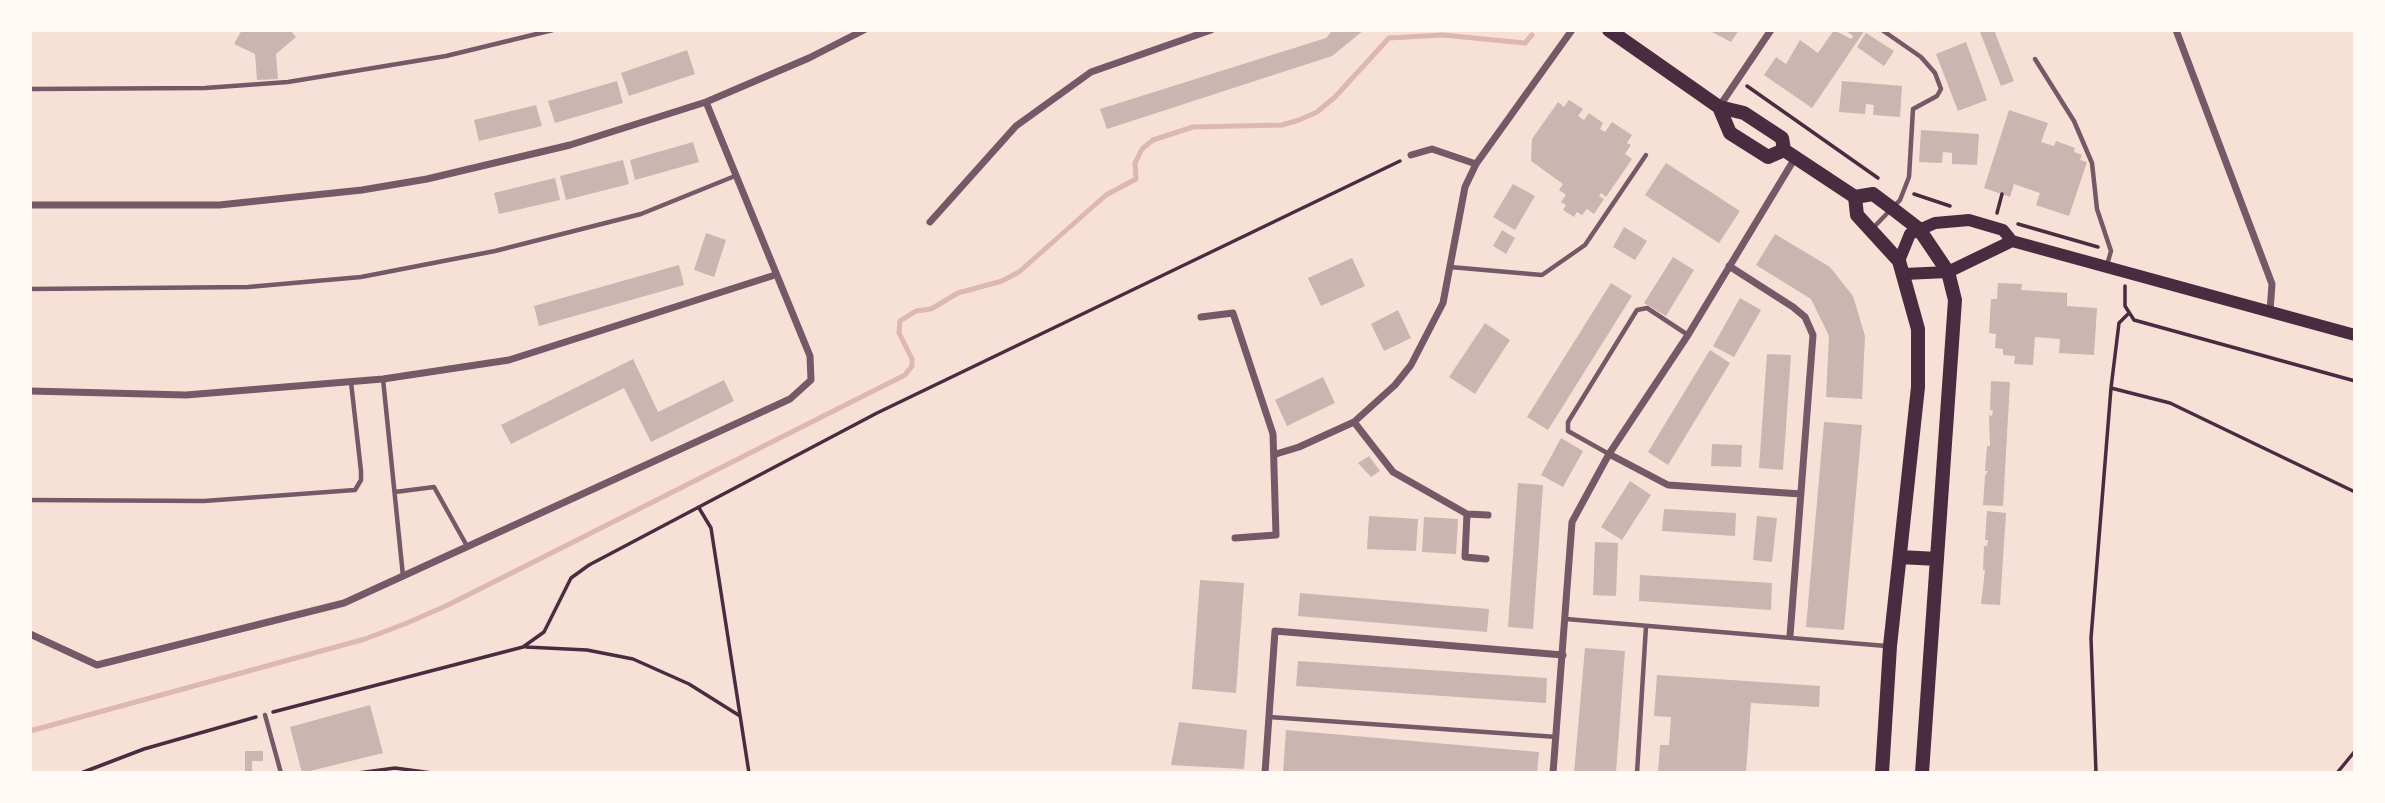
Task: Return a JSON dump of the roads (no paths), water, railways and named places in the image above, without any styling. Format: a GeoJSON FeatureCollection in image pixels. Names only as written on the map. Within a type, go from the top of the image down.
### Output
{"type":"FeatureCollection","features":[{"type":"Feature","properties":{"kind":"main road"},"geometry":{"type":"LineString","coordinates":[[1609,30],[1719,107],[1744,113],[1782,138],[1790,154],[1855,197],[1873,194],[1919,229],[1948,272],[1955,300],[1922,773]]}},
{"type":"Feature","properties":{"kind":"main road"},"geometry":{"type":"LineString","coordinates":[[1719,107],[1730,133],[1768,157],[1790,154]]}},
{"type":"Feature","properties":{"kind":"main road"},"geometry":{"type":"LineString","coordinates":[[1855,197],[1857,215],[1902,268],[1948,272],[2012,241]]}},
{"type":"Feature","properties":{"kind":"main road"},"geometry":{"type":"LineString","coordinates":[[1882,773],[1891,646],[1918,387],[1918,329],[1902,268],[1904,242],[1919,229],[1951,219],[1969,220],[2003,230],[2012,241],[2355,335]]}},
{"type":"Feature","properties":{"kind":"main road"},"geometry":{"type":"LineString","coordinates":[[1900,557],[1937,559]]}},
{"type":"Feature","properties":{"kind":"street"},"geometry":{"type":"LineString","coordinates":[[30,205],[219,205],[362,190],[570,145],[706,102],[809,58],[864,30]]}},
{"type":"Feature","properties":{"kind":"street"},"geometry":{"type":"LineString","coordinates":[[930,222],[1016,126],[1091,72],[1212,30]]}},
{"type":"Feature","properties":{"kind":"street"},"geometry":{"type":"LineString","coordinates":[[1276,454],[1299,447],[1354,422],[1395,386],[1423,348],[1443,303],[1460,205],[1476,164],[1572,30]]}},
{"type":"Feature","properties":{"kind":"street"},"geometry":{"type":"LineString","coordinates":[[1719,107],[1771,30]]}},
{"type":"Feature","properties":{"kind":"street"},"geometry":{"type":"LineString","coordinates":[[2176,30],[2272,284],[2270,311]]}},
{"type":"Feature","properties":{"kind":"street"},"geometry":{"type":"LineString","coordinates":[[30,634],[97,665],[344,603],[790,398],[810,380],[810,356],[706,102]]}},
{"type":"Feature","properties":{"kind":"street"},"geometry":{"type":"LineString","coordinates":[[1411,155],[1432,149],[1476,164]]}},
{"type":"Feature","properties":{"kind":"street"},"geometry":{"type":"LineString","coordinates":[[1553,773],[1558,737],[1572,522],[1609,454],[1688,335],[1790,154]]}},
{"type":"Feature","properties":{"kind":"street"},"geometry":{"type":"LineString","coordinates":[[1728,267],[1793,307],[1805,317],[1813,334],[1790,636]]}},
{"type":"Feature","properties":{"kind":"street"},"geometry":{"type":"LineString","coordinates":[[30,390],[186,395],[383,380],[509,360],[775,275]]}},
{"type":"Feature","properties":{"kind":"street"},"geometry":{"type":"LineString","coordinates":[[1200,317],[1233,313],[1257,380],[1276,454],[1276,535],[1235,538]]}},
{"type":"Feature","properties":{"kind":"street"},"geometry":{"type":"LineString","coordinates":[[1354,422],[1393,472],[1467,514],[1488,515]]}},
{"type":"Feature","properties":{"kind":"street"},"geometry":{"type":"LineString","coordinates":[[1609,454],[1668,485],[1801,494]]}},
{"type":"Feature","properties":{"kind":"street"},"geometry":{"type":"LineString","coordinates":[[1467,514],[1465,557],[1486,559]]}},
{"type":"Feature","properties":{"kind":"street"},"geometry":{"type":"LineString","coordinates":[[1265,773],[1275,631],[1563,655]]}},
{"type":"Feature","properties":{"kind":"lane"},"geometry":{"type":"LineString","coordinates":[[30,89],[205,88],[288,82],[446,56],[553,30]]}},
{"type":"Feature","properties":{"kind":"lane"},"geometry":{"type":"LineString","coordinates":[[1871,230],[1893,209],[1909,177],[1913,109],[1937,96],[1941,89],[1935,73],[1921,57],[1882,30]]}},
{"type":"Feature","properties":{"kind":"lane"},"geometry":{"type":"LineString","coordinates":[[2035,59],[2074,121],[2092,163],[2097,209],[2111,251],[2107,266]]}},
{"type":"Feature","properties":{"kind":"lane"},"geometry":{"type":"LineString","coordinates":[[1450,267],[1542,275],[1585,245],[1646,155]]}},
{"type":"Feature","properties":{"kind":"lane"},"geometry":{"type":"LineString","coordinates":[[30,289],[236,287],[361,277],[495,251],[587,229],[641,214],[735,176]]}},
{"type":"Feature","properties":{"kind":"lane"},"geometry":{"type":"LineString","coordinates":[[1609,454],[1569,431],[1568,422],[1637,310],[1647,308],[1688,335]]}},
{"type":"Feature","properties":{"kind":"lane"},"geometry":{"type":"LineString","coordinates":[[383,380],[403,576]]}},
{"type":"Feature","properties":{"kind":"lane"},"geometry":{"type":"LineString","coordinates":[[30,500],[204,501],[355,490],[361,480],[361,471],[351,383]]}},
{"type":"Feature","properties":{"kind":"lane"},"geometry":{"type":"LineString","coordinates":[[395,492],[434,486],[467,546]]}},
{"type":"Feature","properties":{"kind":"lane"},"geometry":{"type":"LineString","coordinates":[[1566,619],[1891,646]]}},
{"type":"Feature","properties":{"kind":"lane"},"geometry":{"type":"LineString","coordinates":[[1637,773],[1646,626]]}},
{"type":"Feature","properties":{"kind":"lane"},"geometry":{"type":"LineString","coordinates":[[265,715],[281,773]]}},
{"type":"Feature","properties":{"kind":"lane"},"geometry":{"type":"LineString","coordinates":[[1269,717],[1558,737]]}},
{"type":"Feature","properties":{"kind":"waterway"},"geometry":{"type":"LineString","coordinates":[[30,731],[365,639],[407,623],[448,605],[905,375],[912,366],[912,359],[899,333],[900,321],[916,311],[931,309],[958,293],[1002,281],[1019,272],[1106,195],[1136,179],[1135,163],[1142,149],[1153,140],[1193,127],[1282,125],[1299,120],[1317,112],[1335,97],[1389,38],[1443,35],[1525,43],[1532,35]]}}]}
